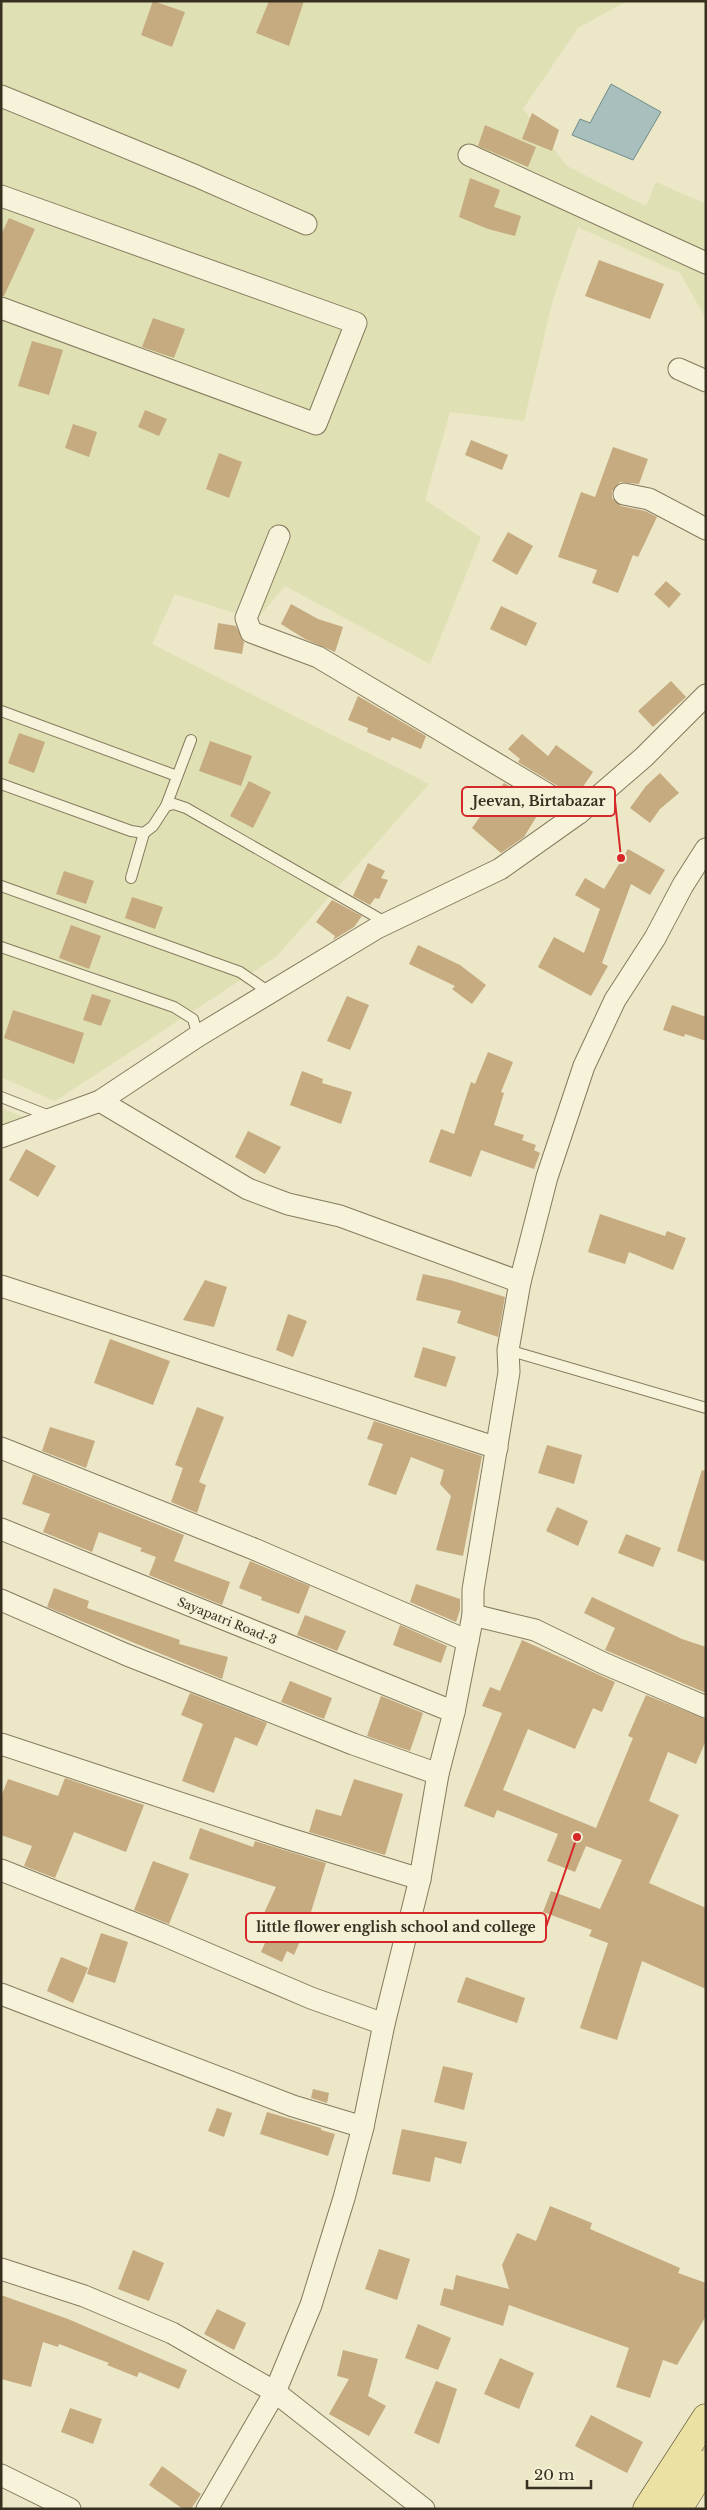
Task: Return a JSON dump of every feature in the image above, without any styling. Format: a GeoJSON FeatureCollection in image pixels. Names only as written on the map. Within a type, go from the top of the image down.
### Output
{"type":"FeatureCollection","features":[{"type":"Feature","properties":{"kind":"main road"},"geometry":{"type":"LineString","coordinates":[[647,2509],[706,2418]]}},
{"type":"Feature","properties":{"kind":"main road"},"geometry":{"type":"LineString","coordinates":[[684,2505],[706,2464]]}},
{"type":"Feature","properties":{"kind":"street"},"geometry":{"type":"LineString","coordinates":[[1,96],[196,176],[306,224]]}},
{"type":"Feature","properties":{"kind":"street"},"geometry":{"type":"LineString","coordinates":[[469,155],[706,263]]}},
{"type":"Feature","properties":{"kind":"street"},"geometry":{"type":"LineString","coordinates":[[1,196],[356,323],[316,424],[1,308]]}},
{"type":"Feature","properties":{"kind":"street"},"geometry":{"type":"LineString","coordinates":[[679,369],[706,382]]}},
{"type":"Feature","properties":{"kind":"street"},"geometry":{"type":"LineString","coordinates":[[624,494],[649,499],[706,529]]}},
{"type":"Feature","properties":{"kind":"street"},"geometry":{"type":"LineString","coordinates":[[278,536],[246,618],[251,632],[318,657],[579,813]]}},
{"type":"Feature","properties":{"kind":"street"},"geometry":{"type":"LineString","coordinates":[[1,1137],[100,1101],[198,1036],[387,923],[500,869],[579,813],[644,757],[706,696]]}},
{"type":"Feature","properties":{"kind":"street"},"geometry":{"type":"LineString","coordinates":[[207,2509],[275,2392],[311,2305],[344,2198],[363,2128],[384,2024],[420,1879],[438,1774],[454,1712],[468,1641],[473,1590],[509,1372],[508,1350],[520,1282],[547,1177],[584,1066],[615,1000],[655,938],[683,885],[706,849]]}},
{"type":"Feature","properties":{"kind":"street"},"geometry":{"type":"LineString","coordinates":[[100,1101],[248,1189],[288,1204],[349,1220],[520,1282]]}},
{"type":"Feature","properties":{"kind":"street"},"geometry":{"type":"LineString","coordinates":[[1,1286],[497,1448]]}},
{"type":"Feature","properties":{"kind":"street"},"geometry":{"type":"LineString","coordinates":[[1,1448],[254,1549],[468,1641]]}},
{"type":"Feature","properties":{"kind":"street","name":"Sayapatri Road-3"},"geometry":{"type":"LineString","coordinates":[[1,1529],[454,1712]]}},
{"type":"Feature","properties":{"kind":"street"},"geometry":{"type":"LineString","coordinates":[[1,1600],[127,1654],[352,1744],[438,1774]]}},
{"type":"Feature","properties":{"kind":"street"},"geometry":{"type":"LineString","coordinates":[[472,1615],[535,1630],[603,1663],[706,1707]]}},
{"type":"Feature","properties":{"kind":"street"},"geometry":{"type":"LineString","coordinates":[[1,1744],[280,1836],[420,1879]]}},
{"type":"Feature","properties":{"kind":"street"},"geometry":{"type":"LineString","coordinates":[[1,1870],[161,1934],[311,1998],[384,2024]]}},
{"type":"Feature","properties":{"kind":"street"},"geometry":{"type":"LineString","coordinates":[[1,1994],[293,2106],[363,2128]]}},
{"type":"Feature","properties":{"kind":"street"},"geometry":{"type":"LineString","coordinates":[[1,2269],[84,2296],[172,2333],[275,2392],[424,2509]]}},
{"type":"Feature","properties":{"kind":"street"},"geometry":{"type":"LineString","coordinates":[[1,2475],[70,2509]]}},
{"type":"Feature","properties":{"kind":"lane"},"geometry":{"type":"LineString","coordinates":[[1,711],[177,776]]}},
{"type":"Feature","properties":{"kind":"lane"},"geometry":{"type":"LineString","coordinates":[[131,878],[144,833],[153,826],[166,806],[191,740]]}},
{"type":"Feature","properties":{"kind":"lane"},"geometry":{"type":"LineString","coordinates":[[1,784],[131,831],[144,833]]}},
{"type":"Feature","properties":{"kind":"lane"},"geometry":{"type":"LineString","coordinates":[[166,806],[174,804],[186,808],[387,923]]}},
{"type":"Feature","properties":{"kind":"lane"},"geometry":{"type":"LineString","coordinates":[[1,886],[240,972],[269,992]]}},
{"type":"Feature","properties":{"kind":"lane"},"geometry":{"type":"LineString","coordinates":[[1,947],[174,1007],[193,1019],[198,1036]]}},
{"type":"Feature","properties":{"kind":"lane"},"geometry":{"type":"LineString","coordinates":[[1,1098],[55,1118]]}},
{"type":"Feature","properties":{"kind":"lane"},"geometry":{"type":"LineString","coordinates":[[508,1350],[706,1408]]}},
{"type":"Feature","properties":{"kind":"green space"},"geometry":{"type":"Polygon","coordinates":[[[1,1],[627,1],[578,28],[523,109],[567,166],[646,206],[656,182],[706,204],[706,319],[680,273],[578,227],[553,299],[524,421],[450,412],[425,500],[481,537],[430,664],[285,586],[256,620],[175,594],[152,644],[429,784],[276,957],[55,1101],[1,1077],[1,1]]]}},
{"type":"Feature","properties":{"kind":"green space"},"geometry":{"type":"Polygon","coordinates":[[[1,1108],[29,1119],[1,1128],[1,1108]]]}},
{"type":"Feature","properties":{"kind":"water"},"geometry":{"type":"Polygon","coordinates":[[[611,84],[661,112],[633,160],[572,135],[580,119],[590,123],[611,84]]]}},
{"type":"Feature","properties":{"kind":"building"},"geometry":{"type":"Polygon","coordinates":[[[153,1],[185,12],[172,47],[141,35],[153,1]]]}},
{"type":"Feature","properties":{"kind":"building"},"geometry":{"type":"Polygon","coordinates":[[[269,1],[304,1],[289,46],[256,33],[269,1]]]}},
{"type":"Feature","properties":{"kind":"building"},"geometry":{"type":"Polygon","coordinates":[[[532,113],[559,130],[552,151],[522,139],[532,113]]]}},
{"type":"Feature","properties":{"kind":"building"},"geometry":{"type":"Polygon","coordinates":[[[485,125],[536,147],[528,167],[478,146],[485,125]]]}},
{"type":"Feature","properties":{"kind":"building"},"geometry":{"type":"Polygon","coordinates":[[[470,178],[500,190],[494,207],[521,216],[515,236],[488,229],[459,217],[470,178]]]}},
{"type":"Feature","properties":{"kind":"building"},"geometry":{"type":"Polygon","coordinates":[[[9,218],[35,229],[4,296],[1,296],[1,235],[9,218]]]}},
{"type":"Feature","properties":{"kind":"building"},"geometry":{"type":"Polygon","coordinates":[[[599,260],[664,284],[650,319],[585,296],[599,260]]]}},
{"type":"Feature","properties":{"kind":"building"},"geometry":{"type":"Polygon","coordinates":[[[153,318],[185,329],[174,358],[142,347],[153,318]]]}},
{"type":"Feature","properties":{"kind":"building"},"geometry":{"type":"Polygon","coordinates":[[[32,341],[63,350],[49,395],[18,386],[32,341]]]}},
{"type":"Feature","properties":{"kind":"building"},"geometry":{"type":"Polygon","coordinates":[[[145,410],[167,419],[159,436],[138,427],[145,410]]]}},
{"type":"Feature","properties":{"kind":"building"},"geometry":{"type":"Polygon","coordinates":[[[73,424],[97,432],[89,457],[65,448],[73,424]]]}},
{"type":"Feature","properties":{"kind":"building"},"geometry":{"type":"Polygon","coordinates":[[[471,440],[508,455],[502,470],[465,455],[471,440]]]}},
{"type":"Feature","properties":{"kind":"building"},"geometry":{"type":"Polygon","coordinates":[[[613,447],[648,459],[639,484],[620,482],[612,491],[612,498],[621,506],[645,511],[657,517],[638,557],[633,555],[618,593],[592,583],[597,570],[558,557],[581,492],[595,497],[613,447]]]}},
{"type":"Feature","properties":{"kind":"building"},"geometry":{"type":"Polygon","coordinates":[[[219,453],[242,462],[229,498],[206,489],[219,453]]]}},
{"type":"Feature","properties":{"kind":"building"},"geometry":{"type":"Polygon","coordinates":[[[508,532],[533,546],[517,575],[492,561],[508,532]]]}},
{"type":"Feature","properties":{"kind":"building"},"geometry":{"type":"Polygon","coordinates":[[[666,581],[681,594],[669,608],[654,594],[666,581]]]}},
{"type":"Feature","properties":{"kind":"building"},"geometry":{"type":"Polygon","coordinates":[[[291,604],[318,619],[343,627],[335,652],[305,639],[281,624],[291,604]]]}},
{"type":"Feature","properties":{"kind":"building"},"geometry":{"type":"Polygon","coordinates":[[[501,606],[537,623],[526,646],[490,629],[501,606]]]}},
{"type":"Feature","properties":{"kind":"building"},"geometry":{"type":"Polygon","coordinates":[[[218,623],[236,626],[244,642],[242,654],[214,649],[218,623]]]}},
{"type":"Feature","properties":{"kind":"building"},"geometry":{"type":"Polygon","coordinates":[[[671,681],[686,697],[653,727],[638,711],[671,681]]]}},
{"type":"Feature","properties":{"kind":"building"},"geometry":{"type":"Polygon","coordinates":[[[358,696],[426,736],[421,749],[392,737],[390,741],[367,732],[368,728],[348,720],[358,696]]]}},
{"type":"Feature","properties":{"kind":"building"},"geometry":{"type":"Polygon","coordinates":[[[19,733],[45,742],[34,773],[8,763],[19,733]]]}},
{"type":"Feature","properties":{"kind":"building"},"geometry":{"type":"Polygon","coordinates":[[[522,734],[548,756],[556,745],[593,772],[576,797],[518,762],[520,759],[508,749],[522,734]]]}},
{"type":"Feature","properties":{"kind":"building"},"geometry":{"type":"Polygon","coordinates":[[[210,741],[252,756],[241,786],[199,771],[210,741]]]}},
{"type":"Feature","properties":{"kind":"building"},"geometry":{"type":"Polygon","coordinates":[[[660,773],[679,793],[660,809],[650,823],[630,808],[646,786],[660,773]]]}},
{"type":"Feature","properties":{"kind":"building"},"geometry":{"type":"Polygon","coordinates":[[[249,781],[271,792],[253,828],[230,816],[249,781]]]}},
{"type":"Feature","properties":{"kind":"building"},"geometry":{"type":"Polygon","coordinates":[[[504,783],[543,806],[524,837],[501,853],[472,828],[504,783]]]}},
{"type":"Feature","properties":{"kind":"building"},"geometry":{"type":"Polygon","coordinates":[[[628,849],[665,870],[650,895],[631,884],[602,963],[608,966],[591,996],[538,967],[554,937],[584,953],[600,909],[575,895],[585,878],[604,889],[628,849]]]}},
{"type":"Feature","properties":{"kind":"building"},"geometry":{"type":"Polygon","coordinates":[[[368,863],[385,871],[381,878],[388,880],[379,899],[375,898],[370,905],[353,896],[368,863]]]}},
{"type":"Feature","properties":{"kind":"building"},"geometry":{"type":"Polygon","coordinates":[[[64,871],[94,881],[86,904],[56,894],[64,871]]]}},
{"type":"Feature","properties":{"kind":"building"},"geometry":{"type":"Polygon","coordinates":[[[132,897],[163,907],[155,929],[125,918],[132,897]]]}},
{"type":"Feature","properties":{"kind":"building"},"geometry":{"type":"Polygon","coordinates":[[[332,900],[362,916],[354,927],[333,940],[335,936],[316,922],[332,900]]]}},
{"type":"Feature","properties":{"kind":"building"},"geometry":{"type":"Polygon","coordinates":[[[71,925],[101,936],[89,969],[59,958],[71,925]]]}},
{"type":"Feature","properties":{"kind":"building"},"geometry":{"type":"Polygon","coordinates":[[[418,945],[460,965],[486,985],[472,1004],[452,989],[455,986],[409,964],[418,945]]]}},
{"type":"Feature","properties":{"kind":"building"},"geometry":{"type":"Polygon","coordinates":[[[92,994],[111,1000],[101,1026],[83,1020],[92,994]]]}},
{"type":"Feature","properties":{"kind":"building"},"geometry":{"type":"Polygon","coordinates":[[[347,996],[369,1005],[350,1050],[327,1041],[347,996]]]}},
{"type":"Feature","properties":{"kind":"building"},"geometry":{"type":"Polygon","coordinates":[[[672,1005],[706,1017],[706,1041],[685,1034],[684,1037],[663,1030],[672,1005]]]}},
{"type":"Feature","properties":{"kind":"building"},"geometry":{"type":"Polygon","coordinates":[[[13,1010],[84,1033],[74,1064],[4,1038],[13,1010]]]}},
{"type":"Feature","properties":{"kind":"building"},"geometry":{"type":"Polygon","coordinates":[[[488,1052],[513,1062],[501,1092],[504,1093],[494,1125],[524,1135],[522,1140],[536,1145],[534,1150],[540,1153],[534,1169],[481,1150],[471,1177],[429,1162],[441,1129],[454,1134],[471,1082],[475,1084],[488,1052]]]}},
{"type":"Feature","properties":{"kind":"building"},"geometry":{"type":"Polygon","coordinates":[[[302,1071],[323,1079],[322,1083],[352,1092],[341,1124],[290,1105],[302,1071]]]}},
{"type":"Feature","properties":{"kind":"building"},"geometry":{"type":"Polygon","coordinates":[[[248,1131],[281,1147],[265,1174],[235,1157],[248,1131]]]}},
{"type":"Feature","properties":{"kind":"building"},"geometry":{"type":"Polygon","coordinates":[[[26,1149],[56,1166],[38,1197],[9,1180],[26,1149]]]}},
{"type":"Feature","properties":{"kind":"building"},"geometry":{"type":"Polygon","coordinates":[[[600,1214],[665,1236],[667,1231],[686,1238],[673,1270],[629,1252],[625,1264],[588,1252],[600,1214]]]}},
{"type":"Feature","properties":{"kind":"building"},"geometry":{"type":"Polygon","coordinates":[[[423,1274],[450,1280],[505,1297],[498,1337],[457,1323],[461,1311],[416,1300],[423,1274]]]}},
{"type":"Feature","properties":{"kind":"building"},"geometry":{"type":"Polygon","coordinates":[[[205,1280],[227,1287],[214,1327],[183,1320],[205,1280]]]}},
{"type":"Feature","properties":{"kind":"building"},"geometry":{"type":"Polygon","coordinates":[[[288,1314],[307,1321],[293,1357],[276,1350],[288,1314]]]}},
{"type":"Feature","properties":{"kind":"building"},"geometry":{"type":"Polygon","coordinates":[[[110,1339],[170,1361],[153,1405],[94,1383],[110,1339]]]}},
{"type":"Feature","properties":{"kind":"building"},"geometry":{"type":"Polygon","coordinates":[[[423,1347],[456,1357],[446,1387],[414,1377],[423,1347]]]}},
{"type":"Feature","properties":{"kind":"building"},"geometry":{"type":"Polygon","coordinates":[[[197,1407],[224,1417],[199,1482],[206,1485],[197,1513],[171,1502],[183,1468],[175,1465],[197,1407]]]}},
{"type":"Feature","properties":{"kind":"building"},"geometry":{"type":"Polygon","coordinates":[[[374,1421],[482,1456],[463,1556],[436,1550],[451,1496],[440,1484],[444,1470],[411,1457],[396,1495],[368,1485],[383,1444],[367,1439],[374,1421]]]}},
{"type":"Feature","properties":{"kind":"building"},"geometry":{"type":"Polygon","coordinates":[[[50,1427],[95,1441],[86,1468],[42,1451],[50,1427]]]}},
{"type":"Feature","properties":{"kind":"building"},"geometry":{"type":"Polygon","coordinates":[[[547,1445],[582,1455],[574,1484],[538,1473],[547,1445]]]}},
{"type":"Feature","properties":{"kind":"building"},"geometry":{"type":"Polygon","coordinates":[[[702,1470],[706,1471],[706,1562],[677,1551],[702,1470]]]}},
{"type":"Feature","properties":{"kind":"building"},"geometry":{"type":"Polygon","coordinates":[[[33,1474],[184,1535],[174,1561],[230,1582],[222,1605],[149,1575],[156,1557],[140,1551],[142,1548],[99,1532],[92,1552],[43,1532],[50,1514],[22,1504],[33,1474]]]}},
{"type":"Feature","properties":{"kind":"building"},"geometry":{"type":"Polygon","coordinates":[[[557,1507],[588,1521],[578,1546],[546,1531],[557,1507]]]}},
{"type":"Feature","properties":{"kind":"building"},"geometry":{"type":"Polygon","coordinates":[[[626,1534],[661,1548],[653,1567],[618,1553],[626,1534]]]}},
{"type":"Feature","properties":{"kind":"building"},"geometry":{"type":"Polygon","coordinates":[[[250,1561],[310,1586],[299,1614],[261,1600],[262,1597],[239,1588],[250,1561]]]}},
{"type":"Feature","properties":{"kind":"building"},"geometry":{"type":"Polygon","coordinates":[[[416,1584],[460,1599],[460,1610],[456,1622],[410,1602],[416,1584]]]}},
{"type":"Feature","properties":{"kind":"building"},"geometry":{"type":"Polygon","coordinates":[[[54,1588],[89,1601],[87,1608],[180,1640],[179,1644],[228,1657],[222,1679],[47,1607],[54,1588]]]}},
{"type":"Feature","properties":{"kind":"building"},"geometry":{"type":"Polygon","coordinates":[[[592,1597],[682,1639],[706,1647],[706,1693],[605,1650],[615,1628],[584,1613],[592,1597]]]}},
{"type":"Feature","properties":{"kind":"building"},"geometry":{"type":"Polygon","coordinates":[[[305,1615],[346,1631],[337,1651],[297,1635],[305,1615]]]}},
{"type":"Feature","properties":{"kind":"building"},"geometry":{"type":"Polygon","coordinates":[[[400,1625],[447,1646],[441,1663],[393,1645],[400,1625]]]}},
{"type":"Feature","properties":{"kind":"building"},"geometry":{"type":"Polygon","coordinates":[[[522,1640],[615,1682],[602,1712],[593,1708],[575,1749],[528,1729],[503,1790],[596,1828],[633,1738],[628,1736],[646,1695],[706,1719],[706,1740],[696,1764],[668,1752],[649,1801],[679,1815],[649,1883],[706,1908],[706,1989],[642,1961],[617,2040],[580,2028],[608,1943],[589,1936],[592,1930],[543,1912],[551,1891],[600,1909],[622,1860],[586,1846],[575,1872],[547,1861],[558,1834],[497,1810],[494,1818],[464,1806],[502,1713],[482,1706],[490,1687],[500,1691],[522,1640]]]}},
{"type":"Feature","properties":{"kind":"building"},"geometry":{"type":"Polygon","coordinates":[[[290,1681],[332,1698],[324,1719],[281,1702],[290,1681]]]}},
{"type":"Feature","properties":{"kind":"building"},"geometry":{"type":"Polygon","coordinates":[[[190,1693],[267,1723],[257,1746],[235,1737],[214,1793],[182,1781],[203,1724],[181,1715],[190,1693]]]}},
{"type":"Feature","properties":{"kind":"building"},"geometry":{"type":"Polygon","coordinates":[[[381,1696],[423,1713],[410,1751],[367,1736],[381,1696]]]}},
{"type":"Feature","properties":{"kind":"building"},"geometry":{"type":"Polygon","coordinates":[[[65,1778],[144,1805],[126,1852],[74,1832],[55,1878],[24,1866],[32,1846],[1,1835],[1,1797],[8,1779],[58,1796],[65,1778]]]}},
{"type":"Feature","properties":{"kind":"building"},"geometry":{"type":"Polygon","coordinates":[[[354,1779],[403,1794],[385,1855],[309,1832],[316,1809],[341,1816],[354,1779]]]}},
{"type":"Feature","properties":{"kind":"building"},"geometry":{"type":"Polygon","coordinates":[[[200,1828],[253,1847],[255,1841],[326,1863],[307,1925],[294,1955],[287,1951],[282,1962],[261,1952],[265,1943],[253,1937],[276,1887],[189,1859],[200,1828]]]}},
{"type":"Feature","properties":{"kind":"building"},"geometry":{"type":"Polygon","coordinates":[[[153,1861],[189,1874],[169,1924],[134,1910],[153,1861]]]}},
{"type":"Feature","properties":{"kind":"building"},"geometry":{"type":"Polygon","coordinates":[[[101,1933],[128,1942],[115,1983],[87,1974],[101,1933]]]}},
{"type":"Feature","properties":{"kind":"building"},"geometry":{"type":"Polygon","coordinates":[[[61,1957],[88,1968],[73,2003],[47,1991],[61,1957]]]}},
{"type":"Feature","properties":{"kind":"building"},"geometry":{"type":"Polygon","coordinates":[[[466,1977],[525,1998],[517,2023],[457,2002],[466,1977]]]}},
{"type":"Feature","properties":{"kind":"building"},"geometry":{"type":"Polygon","coordinates":[[[443,2066],[473,2073],[464,2110],[434,2102],[443,2066]]]}},
{"type":"Feature","properties":{"kind":"building"},"geometry":{"type":"Polygon","coordinates":[[[313,2089],[329,2093],[327,2103],[311,2098],[313,2089]]]}},
{"type":"Feature","properties":{"kind":"building"},"geometry":{"type":"Polygon","coordinates":[[[217,2108],[232,2113],[224,2137],[208,2131],[217,2108]]]}},
{"type":"Feature","properties":{"kind":"building"},"geometry":{"type":"Polygon","coordinates":[[[267,2112],[335,2134],[328,2156],[260,2134],[267,2112]]]}},
{"type":"Feature","properties":{"kind":"building"},"geometry":{"type":"Polygon","coordinates":[[[402,2129],[467,2142],[461,2164],[435,2157],[430,2182],[392,2174],[402,2129]]]}},
{"type":"Feature","properties":{"kind":"building"},"geometry":{"type":"Polygon","coordinates":[[[550,2206],[592,2223],[590,2229],[680,2268],[678,2273],[706,2283],[706,2316],[677,2365],[663,2360],[650,2398],[616,2387],[629,2348],[509,2305],[503,2326],[440,2305],[444,2288],[453,2290],[456,2275],[509,2289],[502,2265],[517,2233],[536,2241],[550,2206]]]}},
{"type":"Feature","properties":{"kind":"building"},"geometry":{"type":"Polygon","coordinates":[[[379,2249],[410,2259],[397,2300],[365,2289],[379,2249]]]}},
{"type":"Feature","properties":{"kind":"building"},"geometry":{"type":"Polygon","coordinates":[[[133,2250],[164,2263],[149,2301],[118,2289],[133,2250]]]}},
{"type":"Feature","properties":{"kind":"building"},"geometry":{"type":"Polygon","coordinates":[[[1,2295],[68,2319],[187,2370],[179,2389],[139,2372],[137,2377],[107,2365],[109,2363],[59,2344],[58,2347],[43,2342],[31,2387],[1,2379],[1,2295]]]}},
{"type":"Feature","properties":{"kind":"building"},"geometry":{"type":"Polygon","coordinates":[[[217,2309],[246,2323],[234,2350],[204,2334],[217,2309]]]}},
{"type":"Feature","properties":{"kind":"building"},"geometry":{"type":"Polygon","coordinates":[[[418,2324],[451,2338],[438,2370],[405,2358],[418,2324]]]}},
{"type":"Feature","properties":{"kind":"building"},"geometry":{"type":"Polygon","coordinates":[[[343,2350],[378,2359],[368,2396],[386,2406],[369,2436],[329,2414],[349,2379],[337,2376],[343,2350]]]}},
{"type":"Feature","properties":{"kind":"building"},"geometry":{"type":"Polygon","coordinates":[[[500,2358],[534,2373],[519,2409],[484,2394],[500,2358]]]}},
{"type":"Feature","properties":{"kind":"building"},"geometry":{"type":"Polygon","coordinates":[[[436,2381],[457,2389],[439,2444],[414,2433],[436,2381]]]}},
{"type":"Feature","properties":{"kind":"building"},"geometry":{"type":"Polygon","coordinates":[[[70,2408],[102,2419],[93,2444],[61,2432],[70,2408]]]}},
{"type":"Feature","properties":{"kind":"building"},"geometry":{"type":"Polygon","coordinates":[[[591,2415],[643,2442],[627,2473],[575,2446],[591,2415]]]}},
{"type":"Feature","properties":{"kind":"building"},"geometry":{"type":"Polygon","coordinates":[[[162,2466],[201,2494],[191,2509],[183,2509],[149,2485],[162,2466]]]}},
{"type":"Feature","properties":{"kind":"place","name":"Jeevan, Birtabazar"},"geometry":{"type":"Point","coordinates":[621,858]}},
{"type":"Feature","properties":{"kind":"place","name":"little flower english school and college"},"geometry":{"type":"Point","coordinates":[577,1837]}}]}
